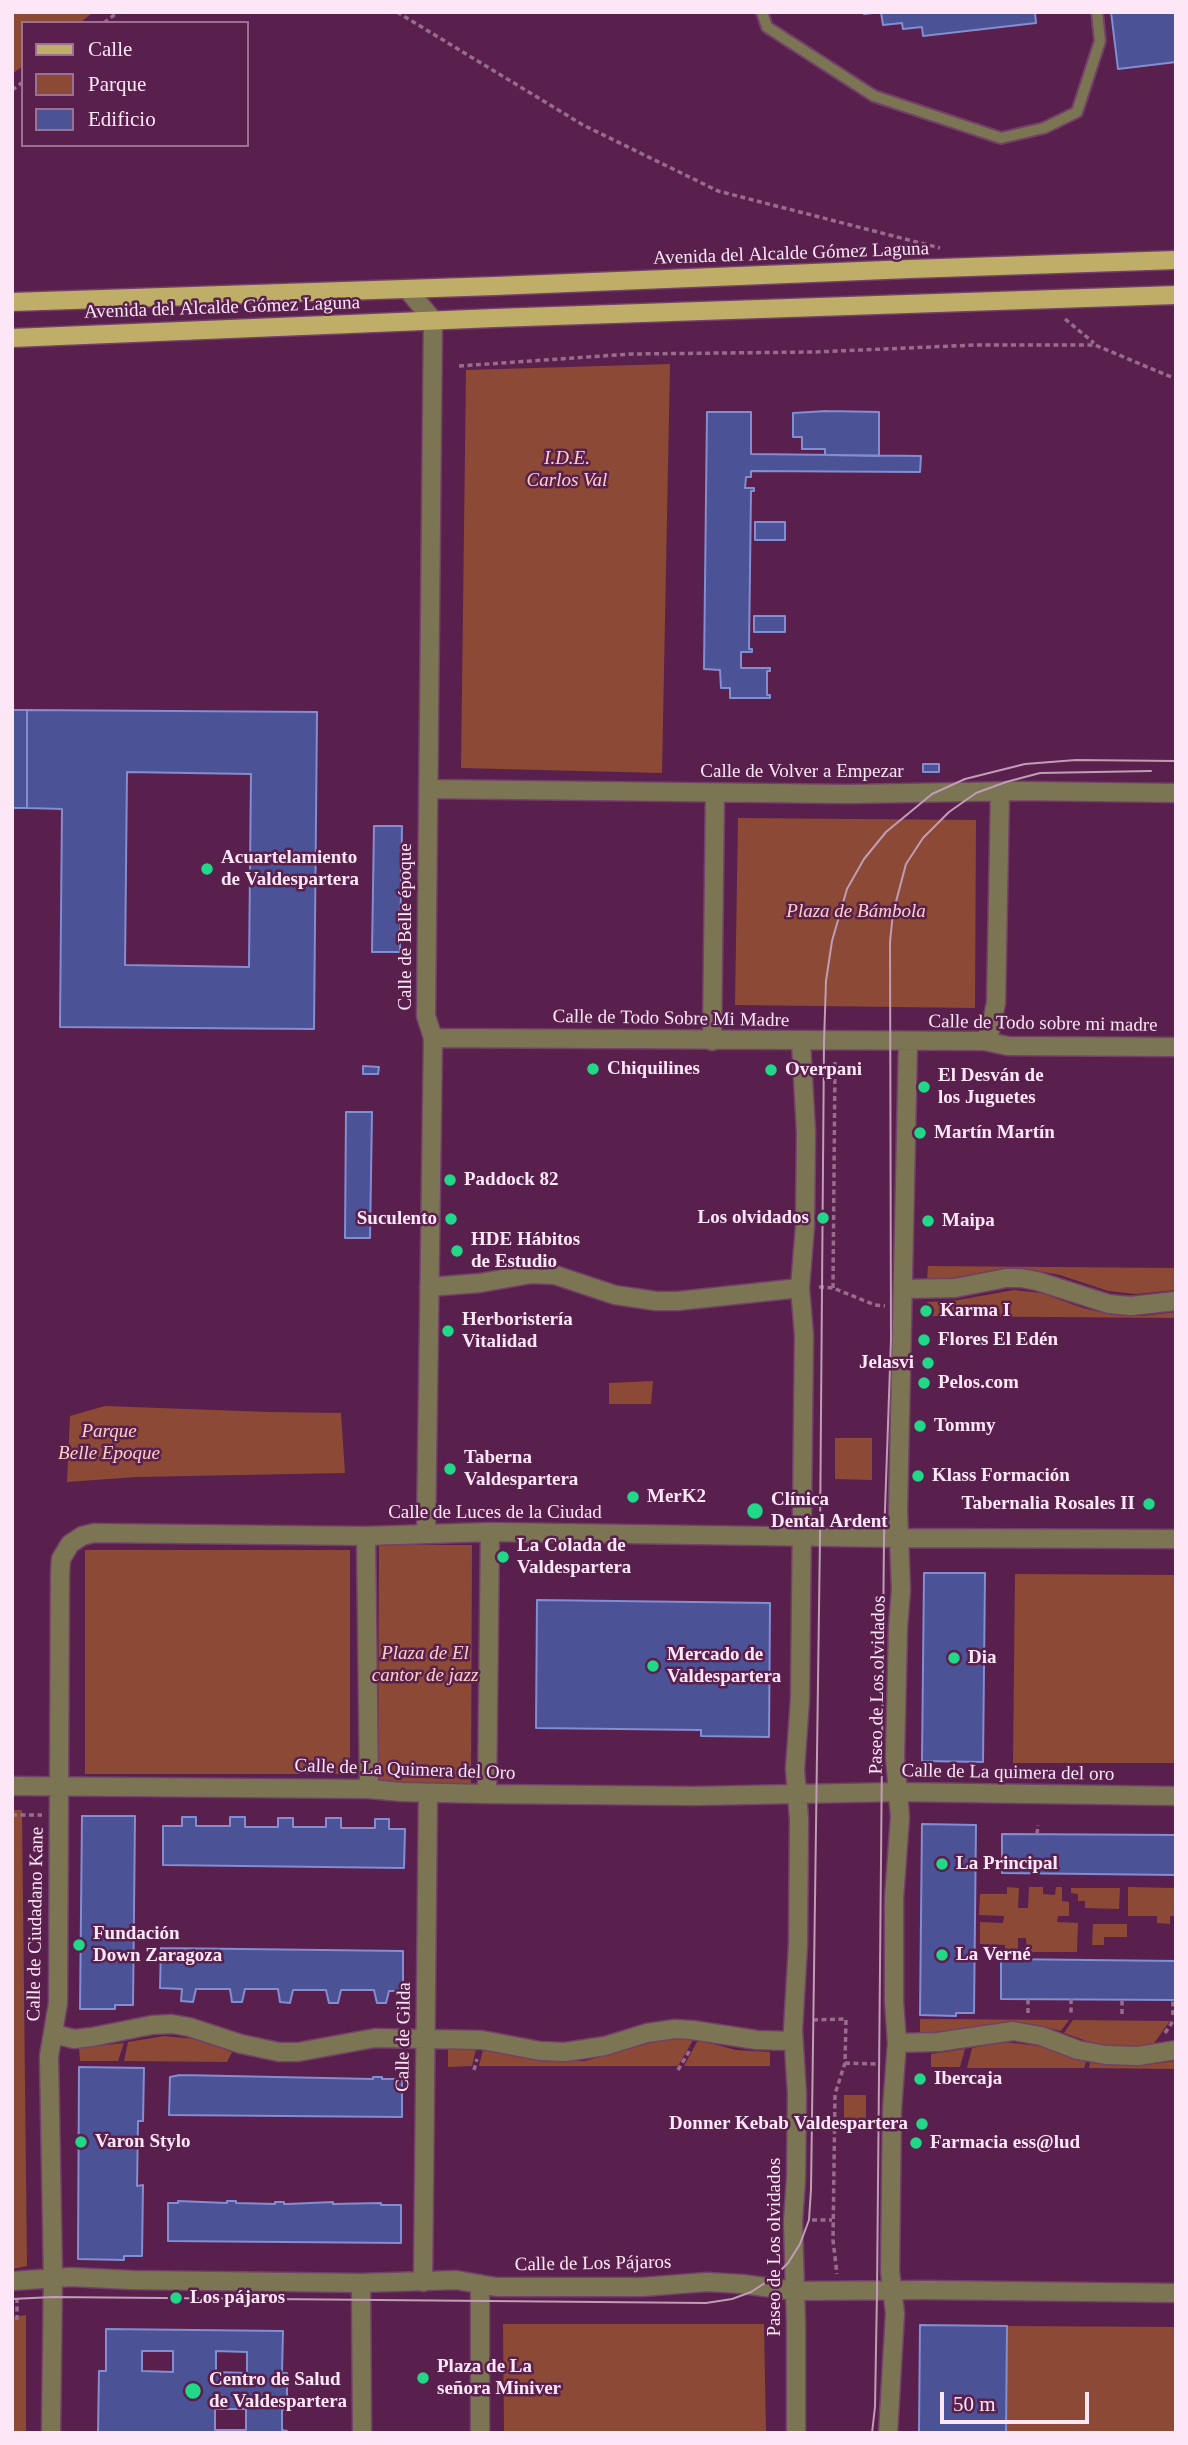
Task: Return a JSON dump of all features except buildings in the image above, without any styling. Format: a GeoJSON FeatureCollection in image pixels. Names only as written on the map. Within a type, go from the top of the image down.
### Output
{"type":"FeatureCollection","features":[{"type":"Feature","properties":{"kind":"main road","name":"Avenida del Alcalde Gómez Laguna"},"geometry":{"type":"LineString","coordinates":[[12,302],[1176,260]]}},
{"type":"Feature","properties":{"kind":"main road","name":"Avenida del Alcalde Gómez Laguna"},"geometry":{"type":"LineString","coordinates":[[12,338],[433,320],[1176,295]]}},
{"type":"Feature","properties":{"kind":"street"},"geometry":{"type":"LineString","coordinates":[[407,289],[433,320]]}},
{"type":"Feature","properties":{"kind":"street","name":"Calle de Belle époque"},"geometry":{"type":"LineString","coordinates":[[426,1533],[433,1038],[426,1016],[433,320]]}},
{"type":"Feature","properties":{"kind":"street","name":"Calle de Volver a Empezar"},"geometry":{"type":"LineString","coordinates":[[428,789],[715,793],[1176,793]]}},
{"type":"Feature","properties":{"kind":"street"},"geometry":{"type":"LineString","coordinates":[[984,1041],[990,1031],[996,1003],[1000,792]]}},
{"type":"Feature","properties":{"kind":"street"},"geometry":{"type":"LineString","coordinates":[[712,1041],[715,793]]}},
{"type":"Feature","properties":{"kind":"street","name":"Calle de Todo Sobre Mi Madre"},"geometry":{"type":"LineString","coordinates":[[433,1038],[908,1042]]}},
{"type":"Feature","properties":{"kind":"street","name":"Calle de Todo sobre mi madre"},"geometry":{"type":"LineString","coordinates":[[908,1042],[984,1041],[1008,1046],[1176,1047]]}},
{"type":"Feature","properties":{"kind":"street","name":"Paseo de Los olvidados"},"geometry":{"type":"LineString","coordinates":[[796,2433],[793,2221],[797,2094],[793,2020],[798,1945],[799,1819],[795,1769],[800,1699],[804,1325],[800,1288],[805,1226],[806,1132],[801,1042]]}},
{"type":"Feature","properties":{"kind":"street","name":"Paseo de Los olvidados"},"geometry":{"type":"LineString","coordinates":[[888,2433],[895,2313],[890,2271],[892,2109],[897,2043],[894,2001],[894,1891],[900,1817],[895,1757],[901,1590],[898,1511],[908,1042]]}},
{"type":"Feature","properties":{"kind":"street"},"geometry":{"type":"LineString","coordinates":[[429,1287],[457,1286],[531,1274],[555,1275],[615,1295],[656,1301],[800,1288]]}},
{"type":"Feature","properties":{"kind":"street"},"geometry":{"type":"LineString","coordinates":[[904,1297],[1006,1278],[1037,1281],[1109,1304],[1131,1306],[1176,1301]]}},
{"type":"Feature","properties":{"kind":"street"},"geometry":{"type":"LineString","coordinates":[[487,1794],[490,1532]]}},
{"type":"Feature","properties":{"kind":"street","name":"Calle de Luces de la Ciudad"},"geometry":{"type":"LineString","coordinates":[[70,1544],[93,1533],[366,1536],[490,1532],[1176,1539]]}},
{"type":"Feature","properties":{"kind":"street"},"geometry":{"type":"LineString","coordinates":[[366,1536],[369,1789]]}},
{"type":"Feature","properties":{"kind":"street","name":"Calle de Ciudadano Kane"},"geometry":{"type":"LineString","coordinates":[[51,2433],[53,2277],[49,2056],[58,2003],[60,1573],[61,1559],[70,1544]]}},
{"type":"Feature","properties":{"kind":"street","name":"Calle de La Quimera del Oro"},"geometry":{"type":"LineString","coordinates":[[12,1786],[369,1789],[487,1794],[797,1794]]}},
{"type":"Feature","properties":{"kind":"street","name":"Calle de La quimera del oro"},"geometry":{"type":"LineString","coordinates":[[797,1794],[898,1792],[1176,1796]]}},
{"type":"Feature","properties":{"kind":"street","name":"Calle de Gilda"},"geometry":{"type":"LineString","coordinates":[[423,2281],[428,1793]]}},
{"type":"Feature","properties":{"kind":"street"},"geometry":{"type":"LineString","coordinates":[[54,2034],[74,2039],[92,2038],[152,2025],[172,2024],[279,2052],[298,2052],[375,2038],[482,2040],[540,2051],[565,2052],[605,2046],[647,2033],[675,2029],[692,2029],[757,2040],[793,2041]]}},
{"type":"Feature","properties":{"kind":"street"},"geometry":{"type":"LineString","coordinates":[[897,2043],[938,2042],[1013,2031],[1041,2036],[1078,2050],[1106,2055],[1138,2056],[1176,2050]]}},
{"type":"Feature","properties":{"kind":"street","name":"Calle de Los Pájaros"},"geometry":{"type":"LineString","coordinates":[[12,2281],[53,2277],[361,2283],[456,2280],[496,2287],[642,2287],[707,2281],[795,2291],[1176,2293]]}},
{"type":"Feature","properties":{"kind":"street"},"geometry":{"type":"LineString","coordinates":[[361,2283],[362,2433]]}},
{"type":"Feature","properties":{"kind":"street"},"geometry":{"type":"LineString","coordinates":[[480,2284],[480,2433]]}},
{"type":"Feature","properties":{"kind":"lane"},"geometry":{"type":"LineString","coordinates":[[762,12],[767,27],[874,96],[1001,138],[1044,128],[1077,112],[1100,41],[1097,12]]}},
{"type":"Feature","properties":{"kind":"path"},"geometry":{"type":"LineString","coordinates":[[397,12],[583,125],[718,191],[942,248]]}},
{"type":"Feature","properties":{"kind":"path"},"geometry":{"type":"LineString","coordinates":[[1065,319],[1095,345],[1176,379]]}},
{"type":"Feature","properties":{"kind":"path"},"geometry":{"type":"LineString","coordinates":[[459,366],[631,354],[815,352],[975,345],[1095,345]]}},
{"type":"Feature","properties":{"kind":"path"},"geometry":{"type":"LineString","coordinates":[[832,1288],[835,1061]]}},
{"type":"Feature","properties":{"kind":"path"},"geometry":{"type":"LineString","coordinates":[[800,1288],[832,1288],[874,1305],[904,1297]]}},
{"type":"Feature","properties":{"kind":"path"},"geometry":{"type":"LineString","coordinates":[[12,1815],[59,1815]]}},
{"type":"Feature","properties":{"kind":"path"},"geometry":{"type":"LineString","coordinates":[[1038,1825],[1038,1834]]}},
{"type":"Feature","properties":{"kind":"path"},"geometry":{"type":"LineString","coordinates":[[1028,1999],[1028,2013]]}},
{"type":"Feature","properties":{"kind":"path"},"geometry":{"type":"LineString","coordinates":[[1071,1999],[1072,2014]]}},
{"type":"Feature","properties":{"kind":"path"},"geometry":{"type":"LineString","coordinates":[[1122,2000],[1122,2014]]}},
{"type":"Feature","properties":{"kind":"path"},"geometry":{"type":"LineString","coordinates":[[1173,2000],[1173,2015]]}},
{"type":"Feature","properties":{"kind":"path"},"geometry":{"type":"LineString","coordinates":[[793,2020],[846,2019],[845,2063],[835,2094],[833,2240],[837,2291]]}},
{"type":"Feature","properties":{"kind":"path"},"geometry":{"type":"LineString","coordinates":[[845,2063],[896,2064]]}},
{"type":"Feature","properties":{"kind":"green space"},"geometry":{"type":"Polygon","coordinates":[[[12,12],[93,12],[82,21],[21,21],[21,67],[12,74],[12,12]]]}},
{"type":"Feature","properties":{"kind":"green space","name":"I.D.E. Carlos Val"},"geometry":{"type":"Polygon","coordinates":[[[670,364],[662,773],[461,768],[466,370],[670,364]]]}},
{"type":"Feature","properties":{"kind":"green space","name":"Plaza de Bámbola"},"geometry":{"type":"Polygon","coordinates":[[[738,818],[976,820],[975,1008],[735,1005],[738,818]]]}},
{"type":"Feature","properties":{"kind":"green space"},"geometry":{"type":"Polygon","coordinates":[[[928,1266],[1176,1268],[1176,1290],[1136,1294],[1108,1291],[1060,1275],[1022,1268],[927,1280],[928,1266]]]}},
{"type":"Feature","properties":{"kind":"green space"},"geometry":{"type":"Polygon","coordinates":[[[1014,1290],[1041,1293],[1113,1315],[1142,1316],[1176,1312],[1176,1318],[927,1316],[927,1302],[953,1301],[1014,1290]]]}},
{"type":"Feature","properties":{"kind":"green space"},"geometry":{"type":"Polygon","coordinates":[[[653,1381],[651,1404],[609,1404],[609,1383],[653,1381]]]}},
{"type":"Feature","properties":{"kind":"green space","name":"Parque Belle Epoque"},"geometry":{"type":"Polygon","coordinates":[[[105,1406],[341,1413],[345,1473],[136,1477],[67,1482],[70,1416],[105,1406]]]}},
{"type":"Feature","properties":{"kind":"green space"},"geometry":{"type":"Polygon","coordinates":[[[835,1438],[872,1438],[872,1480],[835,1479],[835,1438]]]}},
{"type":"Feature","properties":{"kind":"green space","name":"Plaza de El cantor de jazz"},"geometry":{"type":"Polygon","coordinates":[[[379,1545],[472,1545],[471,1784],[378,1784],[379,1545]]]}},
{"type":"Feature","properties":{"kind":"green space"},"geometry":{"type":"Polygon","coordinates":[[[85,1550],[350,1550],[350,1774],[85,1774],[85,1550]]]}},
{"type":"Feature","properties":{"kind":"green space"},"geometry":{"type":"Polygon","coordinates":[[[1015,1574],[1176,1575],[1176,1763],[1013,1763],[1015,1574]]]}},
{"type":"Feature","properties":{"kind":"green space"},"geometry":{"type":"Polygon","coordinates":[[[12,1810],[22,1810],[27,2266],[12,2269],[12,1810]]]}},
{"type":"Feature","properties":{"kind":"green space"},"geometry":{"type":"Polygon","coordinates":[[[1007,1887],[1019,1888],[1018,1908],[1028,1908],[1029,1887],[1043,1887],[1043,1894],[1055,1895],[1056,1887],[1062,1887],[1062,1901],[1069,1902],[1069,1916],[1058,1916],[1057,1922],[1078,1923],[1077,1952],[1027,1952],[1026,1938],[1018,1938],[1018,1951],[1005,1951],[1005,1945],[980,1944],[980,1922],[1003,1923],[1004,1916],[979,1915],[980,1894],[1007,1894],[1007,1887]]]}},
{"type":"Feature","properties":{"kind":"green space"},"geometry":{"type":"Polygon","coordinates":[[[1128,1887],[1176,1888],[1176,1916],[1170,1916],[1170,1924],[1157,1923],[1157,1916],[1128,1916],[1128,1887]]]}},
{"type":"Feature","properties":{"kind":"green space"},"geometry":{"type":"Polygon","coordinates":[[[1071,1888],[1120,1888],[1119,1909],[1085,1908],[1085,1901],[1078,1901],[1078,1894],[1071,1893],[1071,1888]]]}},
{"type":"Feature","properties":{"kind":"green space"},"geometry":{"type":"Polygon","coordinates":[[[1093,1924],[1127,1924],[1127,1937],[1104,1937],[1104,1945],[1092,1945],[1093,1924]]]}},
{"type":"Feature","properties":{"kind":"green space"},"geometry":{"type":"Polygon","coordinates":[[[920,2019],[1069,2020],[1061,2031],[1037,2025],[1004,2022],[920,2033],[920,2019]]]}},
{"type":"Feature","properties":{"kind":"green space"},"geometry":{"type":"Polygon","coordinates":[[[1073,2020],[1170,2021],[1152,2046],[1134,2048],[1095,2044],[1064,2033],[1073,2020]]]}},
{"type":"Feature","properties":{"kind":"green space"},"geometry":{"type":"Polygon","coordinates":[[[164,2036],[195,2039],[232,2052],[227,2062],[124,2061],[128,2042],[164,2036]]]}},
{"type":"Feature","properties":{"kind":"green space"},"geometry":{"type":"Polygon","coordinates":[[[685,2038],[693,2040],[678,2066],[479,2066],[483,2050],[541,2061],[585,2061],[657,2041],[685,2038]]]}},
{"type":"Feature","properties":{"kind":"green space"},"geometry":{"type":"Polygon","coordinates":[[[698,2040],[736,2050],[770,2052],[770,2066],[684,2066],[698,2040]]]}},
{"type":"Feature","properties":{"kind":"green space"},"geometry":{"type":"Polygon","coordinates":[[[1004,2042],[1040,2046],[1086,2062],[1084,2068],[967,2068],[972,2048],[1004,2042]]]}},
{"type":"Feature","properties":{"kind":"green space"},"geometry":{"type":"Polygon","coordinates":[[[124,2043],[118,2061],[80,2061],[79,2048],[124,2043]]]}},
{"type":"Feature","properties":{"kind":"green space"},"geometry":{"type":"Polygon","coordinates":[[[448,2048],[476,2049],[472,2066],[448,2067],[448,2048]]]}},
{"type":"Feature","properties":{"kind":"green space"},"geometry":{"type":"Polygon","coordinates":[[[965,2049],[960,2067],[931,2067],[931,2054],[965,2049]]]}},
{"type":"Feature","properties":{"kind":"green space"},"geometry":{"type":"Polygon","coordinates":[[[1176,2061],[1176,2069],[1089,2068],[1090,2063],[1145,2065],[1176,2061]]]}},
{"type":"Feature","properties":{"kind":"green space"},"geometry":{"type":"Polygon","coordinates":[[[844,2095],[866,2095],[866,2127],[844,2126],[844,2095]]]}},
{"type":"Feature","properties":{"kind":"green space"},"geometry":{"type":"Polygon","coordinates":[[[26,2315],[26,2433],[12,2433],[12,2317],[26,2315]]]}},
{"type":"Feature","properties":{"kind":"green space"},"geometry":{"type":"Polygon","coordinates":[[[503,2324],[764,2324],[766,2433],[504,2433],[503,2324]]]}},
{"type":"Feature","properties":{"kind":"green space"},"geometry":{"type":"Polygon","coordinates":[[[1007,2326],[1176,2327],[1176,2433],[1006,2433],[1007,2326]]]}},
{"type":"Feature","properties":{"kind":"tram line"},"geometry":{"type":"LineString","coordinates":[[12,2299],[53,2297],[706,2303],[732,2299],[751,2292],[774,2277],[788,2263],[800,2244],[809,2220],[811,2189],[824,1042],[826,981],[832,941],[847,889],[864,859],[886,832],[932,794],[965,779],[1025,764],[1076,760],[1176,761]]}},
{"type":"Feature","properties":{"kind":"tram line"},"geometry":{"type":"LineString","coordinates":[[872,2433],[877,2291],[884,1538],[891,1339],[890,942],[893,913],[906,864],[923,838],[949,812],[976,793],[1040,773],[1151,771]]}},
{"type":"Feature","properties":{"kind":"place","name":"Acuartelamiento de Valdespartera"},"geometry":{"type":"Point","coordinates":[207,869]}},
{"type":"Feature","properties":{"kind":"place","name":"Chiquilines"},"geometry":{"type":"Point","coordinates":[593,1069]}},
{"type":"Feature","properties":{"kind":"place","name":"Overpani"},"geometry":{"type":"Point","coordinates":[771,1070]}},
{"type":"Feature","properties":{"kind":"place","name":"El Desván de los Juguetes"},"geometry":{"type":"Point","coordinates":[924,1087]}},
{"type":"Feature","properties":{"kind":"place","name":"Martín Martín"},"geometry":{"type":"Point","coordinates":[920,1133]}},
{"type":"Feature","properties":{"kind":"place","name":"Paddock 82"},"geometry":{"type":"Point","coordinates":[450,1180]}},
{"type":"Feature","properties":{"kind":"place","name":"Los olvidados"},"geometry":{"type":"Point","coordinates":[823,1218]}},
{"type":"Feature","properties":{"kind":"place","name":"Suculento"},"geometry":{"type":"Point","coordinates":[451,1219]}},
{"type":"Feature","properties":{"kind":"place","name":"Maipa"},"geometry":{"type":"Point","coordinates":[928,1221]}},
{"type":"Feature","properties":{"kind":"place","name":"HDE Hábitos de Estudio"},"geometry":{"type":"Point","coordinates":[457,1251]}},
{"type":"Feature","properties":{"kind":"place","name":"Karma I"},"geometry":{"type":"Point","coordinates":[926,1311]}},
{"type":"Feature","properties":{"kind":"place","name":"Herboristería Vitalidad"},"geometry":{"type":"Point","coordinates":[448,1331]}},
{"type":"Feature","properties":{"kind":"place","name":"Flores El Edén"},"geometry":{"type":"Point","coordinates":[924,1340]}},
{"type":"Feature","properties":{"kind":"place","name":"Jelasvi"},"geometry":{"type":"Point","coordinates":[928,1363]}},
{"type":"Feature","properties":{"kind":"place","name":"Pelos.com"},"geometry":{"type":"Point","coordinates":[924,1383]}},
{"type":"Feature","properties":{"kind":"place","name":"Tommy"},"geometry":{"type":"Point","coordinates":[920,1426]}},
{"type":"Feature","properties":{"kind":"place","name":"Taberna Valdespartera"},"geometry":{"type":"Point","coordinates":[450,1469]}},
{"type":"Feature","properties":{"kind":"place","name":"Klass Formación"},"geometry":{"type":"Point","coordinates":[918,1476]}},
{"type":"Feature","properties":{"kind":"place","name":"MerK2"},"geometry":{"type":"Point","coordinates":[633,1497]}},
{"type":"Feature","properties":{"kind":"place","name":"Tabernalia Rosales II"},"geometry":{"type":"Point","coordinates":[1149,1504]}},
{"type":"Feature","properties":{"kind":"place","name":"Clínica Dental Ardent"},"geometry":{"type":"Point","coordinates":[755,1511]}},
{"type":"Feature","properties":{"kind":"place","name":"La Colada de Valdespartera"},"geometry":{"type":"Point","coordinates":[503,1557]}},
{"type":"Feature","properties":{"kind":"place","name":"Dia"},"geometry":{"type":"Point","coordinates":[954,1658]}},
{"type":"Feature","properties":{"kind":"place","name":"Mercado de Valdespartera"},"geometry":{"type":"Point","coordinates":[653,1666]}},
{"type":"Feature","properties":{"kind":"place","name":"La Principal"},"geometry":{"type":"Point","coordinates":[942,1864]}},
{"type":"Feature","properties":{"kind":"place","name":"Fundación Down Zaragoza"},"geometry":{"type":"Point","coordinates":[79,1945]}},
{"type":"Feature","properties":{"kind":"place","name":"La Verné"},"geometry":{"type":"Point","coordinates":[942,1955]}},
{"type":"Feature","properties":{"kind":"place","name":"Ibercaja"},"geometry":{"type":"Point","coordinates":[920,2079]}},
{"type":"Feature","properties":{"kind":"place","name":"Donner Kebab Valdespartera"},"geometry":{"type":"Point","coordinates":[922,2124]}},
{"type":"Feature","properties":{"kind":"place","name":"Varon Stylo"},"geometry":{"type":"Point","coordinates":[81,2142]}},
{"type":"Feature","properties":{"kind":"place","name":"Farmacia ess@lud"},"geometry":{"type":"Point","coordinates":[916,2143]}},
{"type":"Feature","properties":{"kind":"place","name":"Los pájaros"},"geometry":{"type":"Point","coordinates":[176,2298]}},
{"type":"Feature","properties":{"kind":"place","name":"Plaza de La señora Miniver"},"geometry":{"type":"Point","coordinates":[423,2378]}},
{"type":"Feature","properties":{"kind":"place","name":"Centro de Salud de Valdespartera"},"geometry":{"type":"Point","coordinates":[193,2391]}}]}
